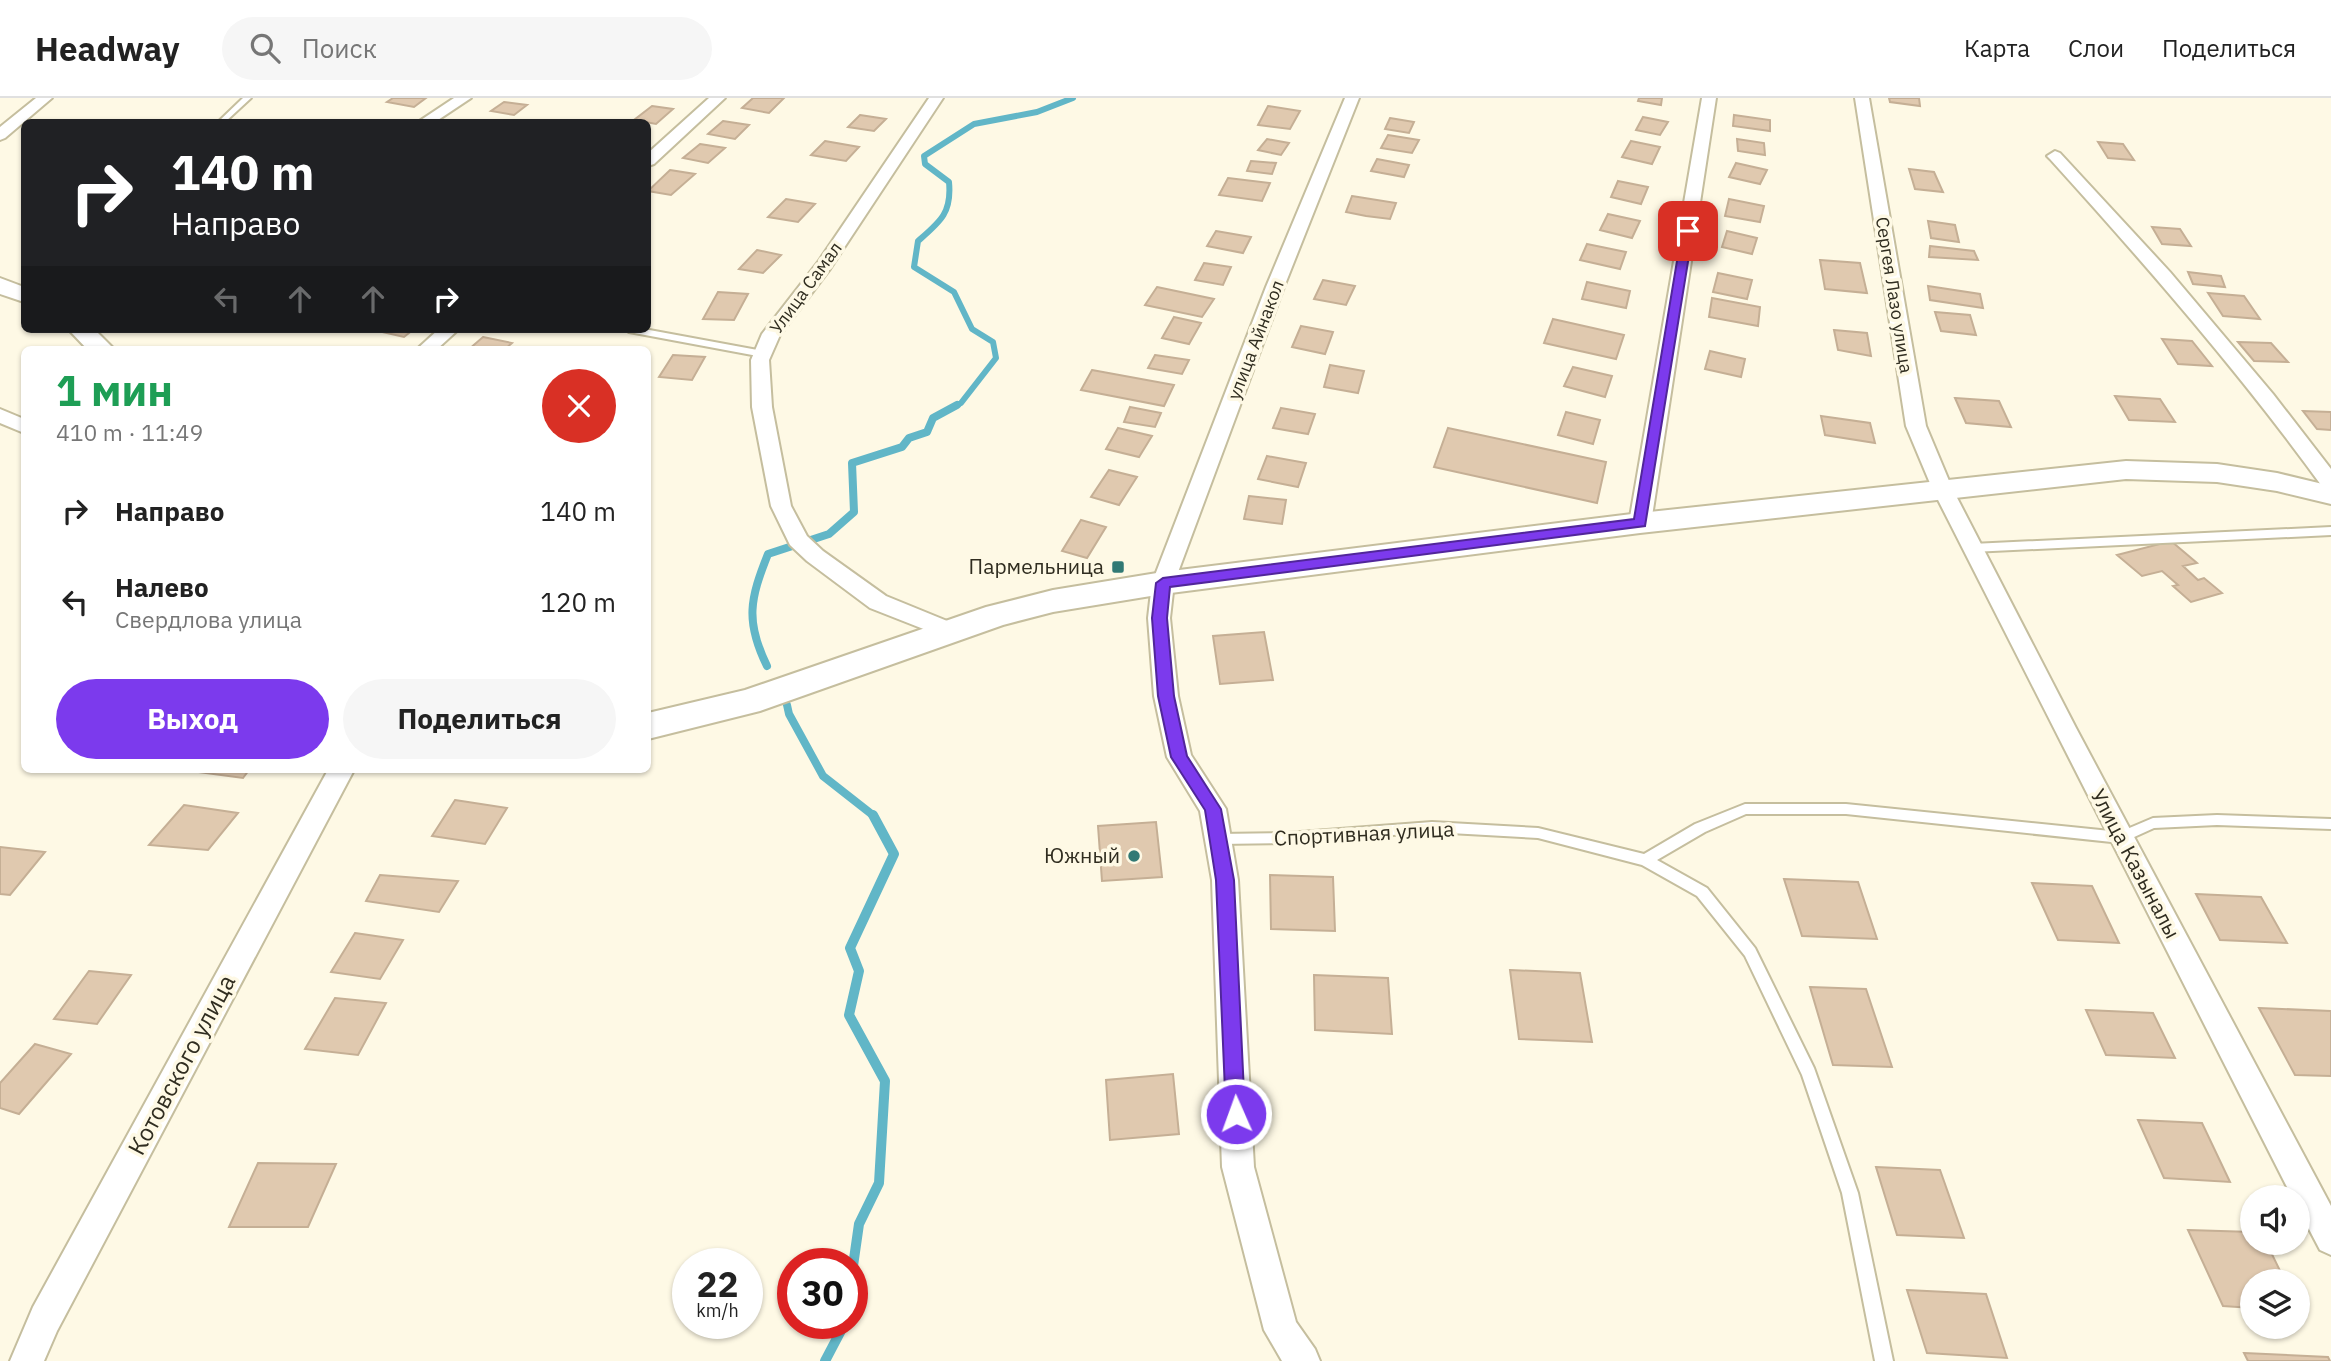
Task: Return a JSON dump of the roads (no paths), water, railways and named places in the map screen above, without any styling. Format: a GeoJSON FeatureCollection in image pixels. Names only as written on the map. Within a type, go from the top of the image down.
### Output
{"type":"FeatureCollection","features":[{"type":"Feature","properties":{"kind":"main road"},"geometry":{"type":"LineString","coordinates":[[0,285],[21,294]]}},
{"type":"Feature","properties":{"kind":"main road"},"geometry":{"type":"LineString","coordinates":[[83,333],[98,346]]}},
{"type":"Feature","properties":{"kind":"main road"},"geometry":{"type":"LineString","coordinates":[[651,725],[748,702],[998,615],[1053,601],[1163,583],[1640,523],[2126,470],[2251,478],[2331,495]]}},
{"type":"Feature","properties":{"kind":"street"},"geometry":{"type":"LineString","coordinates":[[0,135],[45,98]]}},
{"type":"Feature","properties":{"kind":"street"},"geometry":{"type":"LineString","coordinates":[[430,119],[464,98]]}},
{"type":"Feature","properties":{"kind":"street"},"geometry":{"type":"LineString","coordinates":[[651,158],[718,98]]}},
{"type":"Feature","properties":{"kind":"street","name":"Улица Самал"},"geometry":{"type":"LineString","coordinates":[[936,98],[824,265],[771,334],[760,360],[762,407],[781,506],[799,540],[815,556],[878,601],[949,631]]}},
{"type":"Feature","properties":{"kind":"street","name":"улица Айнакол"},"geometry":{"type":"LineString","coordinates":[[1163,583],[1275,287],[1352,98]]}},
{"type":"Feature","properties":{"kind":"street"},"geometry":{"type":"LineString","coordinates":[[1640,523],[1709,98]]}},
{"type":"Feature","properties":{"kind":"street","name":"Сергея Лазо улица"},"geometry":{"type":"LineString","coordinates":[[1862,98],[1916,426],[1942,488]]}},
{"type":"Feature","properties":{"kind":"street"},"geometry":{"type":"LineString","coordinates":[[2055,156],[2217,337],[2285,421],[2331,484]]}},
{"type":"Feature","properties":{"kind":"street"},"geometry":{"type":"LineString","coordinates":[[430,346],[445,333]]}},
{"type":"Feature","properties":{"kind":"street"},"geometry":{"type":"LineString","coordinates":[[0,415],[21,426]]}},
{"type":"Feature","properties":{"kind":"street","name":"Улица Казыналы"},"geometry":{"type":"LineString","coordinates":[[1942,488],[2331,1239]]}},
{"type":"Feature","properties":{"kind":"street"},"geometry":{"type":"LineString","coordinates":[[1163,583],[1160,618],[1166,696],[1179,757],[1213,809],[1225,880],[1238,1167],[1280,1330],[1303,1361]]}},
{"type":"Feature","properties":{"kind":"street","name":"Котовского улица"},"geometry":{"type":"LineString","coordinates":[[27,1361],[45,1319],[339,773]]}},
{"type":"Feature","properties":{"kind":"lane"},"geometry":{"type":"LineString","coordinates":[[224,119],[247,98]]}},
{"type":"Feature","properties":{"kind":"lane"},"geometry":{"type":"LineString","coordinates":[[650,333],[763,354]]}},
{"type":"Feature","properties":{"kind":"lane"},"geometry":{"type":"LineString","coordinates":[[1972,548],[2331,531]]}},
{"type":"Feature","properties":{"kind":"lane"},"geometry":{"type":"LineString","coordinates":[[1645,860],[1699,828],[1745,809],[1846,809],[2121,838],[2153,823],[2217,820],[2331,824]]}},
{"type":"Feature","properties":{"kind":"lane","name":"Спортивная улица"},"geometry":{"type":"LineString","coordinates":[[1218,839],[1287,838],[1432,827],[1538,834],[1645,860],[1702,892],[1750,952],[1809,1073],[1850,1193],[1884,1361]]}},
{"type":"Feature","properties":{"kind":"waterway"},"geometry":{"type":"LineString","coordinates":[[954,407],[961,403],[996,358],[993,342],[972,329],[954,292],[914,267],[918,241],[943,216],[949,202],[949,182],[925,164],[924,156],[974,124],[1037,112],[1073,98]]}},
{"type":"Feature","properties":{"kind":"waterway"},"geometry":{"type":"LineString","coordinates":[[767,666],[755,636],[752,610],[757,584],[768,554],[829,534],[854,512],[852,463],[902,447],[909,438],[927,432],[933,418],[957,405]]}},
{"type":"Feature","properties":{"kind":"waterway"},"geometry":{"type":"LineString","coordinates":[[787,705],[789,714],[823,776],[873,815]]}},
{"type":"Feature","properties":{"kind":"waterway"},"geometry":{"type":"LineString","coordinates":[[856,1248],[859,1224],[879,1183],[885,1081],[849,1015],[859,971],[850,948],[894,854],[873,815]]}},
{"type":"Feature","properties":{"kind":"waterway"},"geometry":{"type":"LineString","coordinates":[[825,1361],[837,1339]]}},
{"type":"Feature","properties":{"kind":"place","name":"Пармельница"},"geometry":{"type":"Point","coordinates":[1118,567]}},
{"type":"Feature","properties":{"kind":"place","name":"Южный"},"geometry":{"type":"Point","coordinates":[1134,856]}}]}
